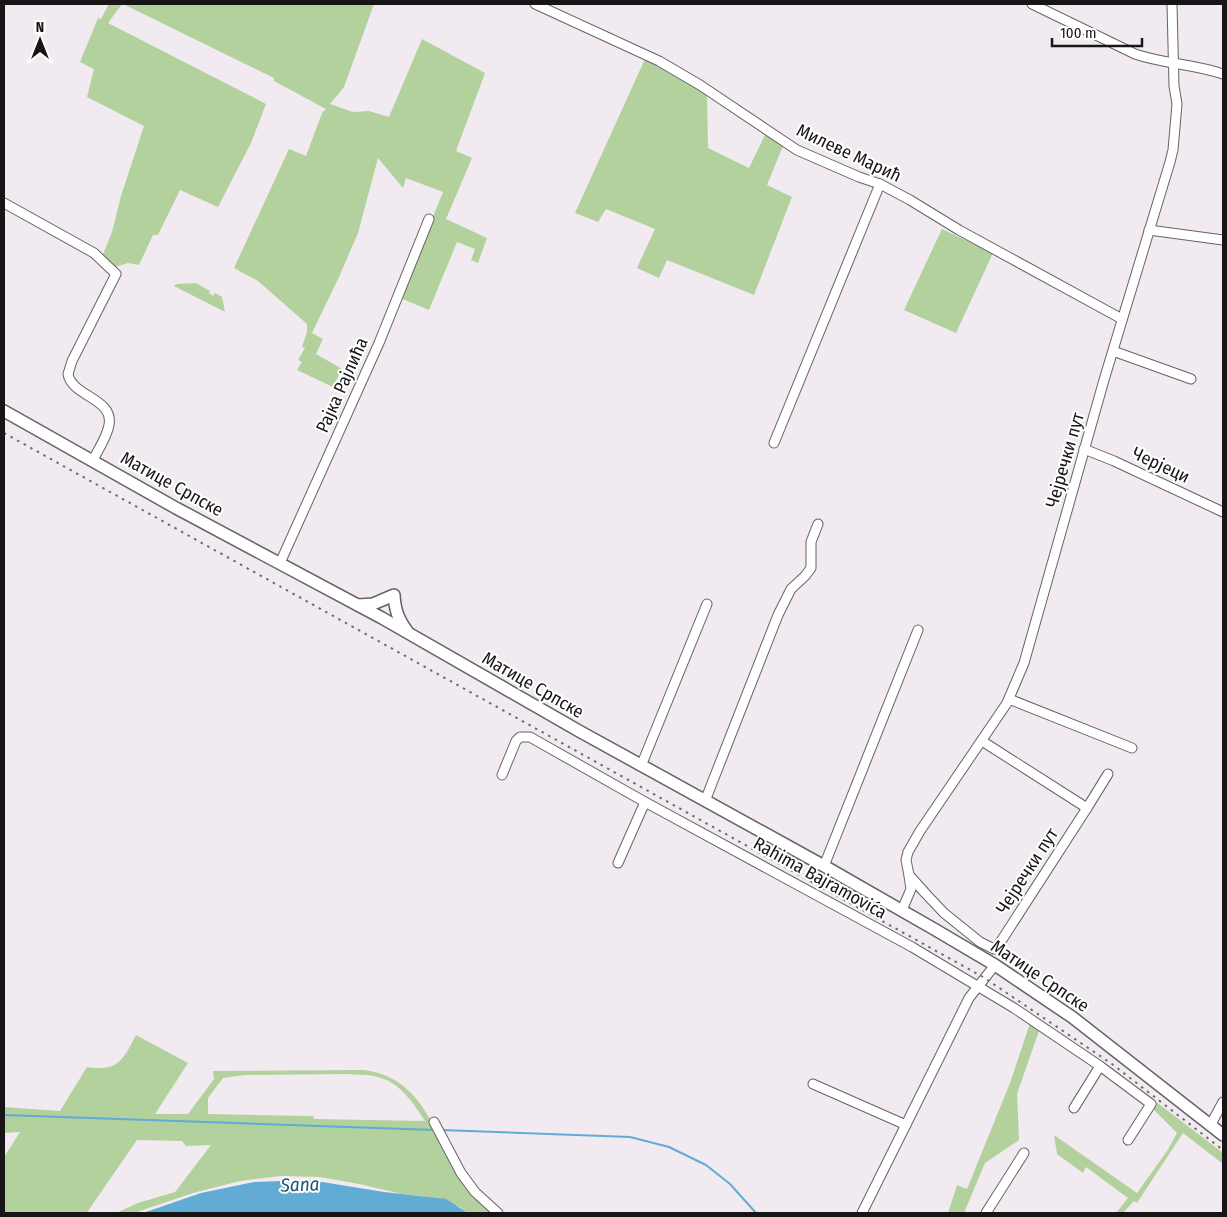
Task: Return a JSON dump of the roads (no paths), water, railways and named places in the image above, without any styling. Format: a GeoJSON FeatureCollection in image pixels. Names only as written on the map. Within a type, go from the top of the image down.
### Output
{"type":"FeatureCollection","features":[{"type":"Feature","properties":{"kind":"main road","name":"Матице Српске"},"geometry":{"type":"LineString","coordinates":[[4,411],[176,508],[382,618],[641,766],[902,910],[995,965],[1072,1018],[1223,1134]]}},
{"type":"Feature","properties":{"kind":"main road"},"geometry":{"type":"LineString","coordinates":[[356,605],[373,604],[394,595],[395,609],[398,617],[409,634]]}},
{"type":"Feature","properties":{"kind":"street","name":"Милеве Мaрић"},"geometry":{"type":"LineString","coordinates":[[535,4],[637,50],[671,68],[700,85],[797,150],[880,184],[1122,319]]}},
{"type":"Feature","properties":{"kind":"street"},"geometry":{"type":"LineString","coordinates":[[1032,4],[1135,54],[1150,59],[1209,69],[1223,74]]}},
{"type":"Feature","properties":{"kind":"street","name":"Чејречки пут"},"geometry":{"type":"LineString","coordinates":[[1108,774],[996,949],[991,949],[980,942],[944,913],[909,876],[906,860],[908,852],[920,831],[1009,699],[1024,663],[1084,449],[1173,150],[1176,104],[1172,4]]}},
{"type":"Feature","properties":{"kind":"street"},"geometry":{"type":"LineString","coordinates":[[774,443],[880,184]]}},
{"type":"Feature","properties":{"kind":"street"},"geometry":{"type":"LineString","coordinates":[[4,203],[94,253],[116,274],[72,361],[68,374],[73,384],[104,407],[109,416],[109,427],[93,460]]}},
{"type":"Feature","properties":{"kind":"street","name":"Рајка Рајлића"},"geometry":{"type":"LineString","coordinates":[[280,563],[378,343],[429,219]]}},
{"type":"Feature","properties":{"kind":"street"},"geometry":{"type":"LineString","coordinates":[[1149,230],[1223,240]]}},
{"type":"Feature","properties":{"kind":"street"},"geometry":{"type":"LineString","coordinates":[[1113,351],[1191,380]]}},
{"type":"Feature","properties":{"kind":"street","name":"Черјеци"},"geometry":{"type":"LineString","coordinates":[[1084,449],[1223,512]]}},
{"type":"Feature","properties":{"kind":"street"},"geometry":{"type":"LineString","coordinates":[[705,801],[759,660],[791,589],[811,568],[811,542],[818,524]]}},
{"type":"Feature","properties":{"kind":"street"},"geometry":{"type":"LineString","coordinates":[[641,766],[707,604]]}},
{"type":"Feature","properties":{"kind":"street"},"geometry":{"type":"LineString","coordinates":[[824,866],[918,630]]}},
{"type":"Feature","properties":{"kind":"street"},"geometry":{"type":"LineString","coordinates":[[1009,699],[1132,748]]}},
{"type":"Feature","properties":{"kind":"street","name":"Rahima Bajramovića"},"geometry":{"type":"LineString","coordinates":[[502,775],[516,741],[520,737],[530,737],[645,802],[912,947],[977,985],[1100,1066],[1151,1104],[1128,1140]]}},
{"type":"Feature","properties":{"kind":"street"},"geometry":{"type":"LineString","coordinates":[[982,741],[1087,808]]}},
{"type":"Feature","properties":{"kind":"street"},"geometry":{"type":"LineString","coordinates":[[618,863],[645,802]]}},
{"type":"Feature","properties":{"kind":"street"},"geometry":{"type":"LineString","coordinates":[[902,910],[910,889],[909,876]]}},
{"type":"Feature","properties":{"kind":"street"},"geometry":{"type":"LineString","coordinates":[[862,1213],[951,1032],[977,985],[995,965]]}},
{"type":"Feature","properties":{"kind":"street"},"geometry":{"type":"LineString","coordinates":[[1074,1108],[1100,1066]]}},
{"type":"Feature","properties":{"kind":"street"},"geometry":{"type":"LineString","coordinates":[[813,1084],[906,1125]]}},
{"type":"Feature","properties":{"kind":"street"},"geometry":{"type":"LineString","coordinates":[[1211,1124],[1223,1102]]}},
{"type":"Feature","properties":{"kind":"street"},"geometry":{"type":"LineString","coordinates":[[434,1122],[457,1166],[475,1192],[498,1213]]}},
{"type":"Feature","properties":{"kind":"street"},"geometry":{"type":"LineString","coordinates":[[986,1213],[1024,1153]]}},
{"type":"Feature","properties":{"kind":"water","name":"Sana"},"geometry":{"type":"Polygon","coordinates":[[[310,1180],[384,1192],[446,1199],[468,1213],[143,1213],[201,1193],[254,1182],[310,1180]]]}},
{"type":"Feature","properties":{"kind":"waterway"},"geometry":{"type":"LineString","coordinates":[[4,1115],[434,1130]]}},
{"type":"Feature","properties":{"kind":"waterway"},"geometry":{"type":"LineString","coordinates":[[441,1130],[630,1137],[669,1147],[706,1165],[730,1184],[756,1213]]}},
{"type":"Feature","properties":{"kind":"railway"},"geometry":{"type":"LineString","coordinates":[[4,433],[983,977],[1112,1064],[1223,1150]]}}]}
